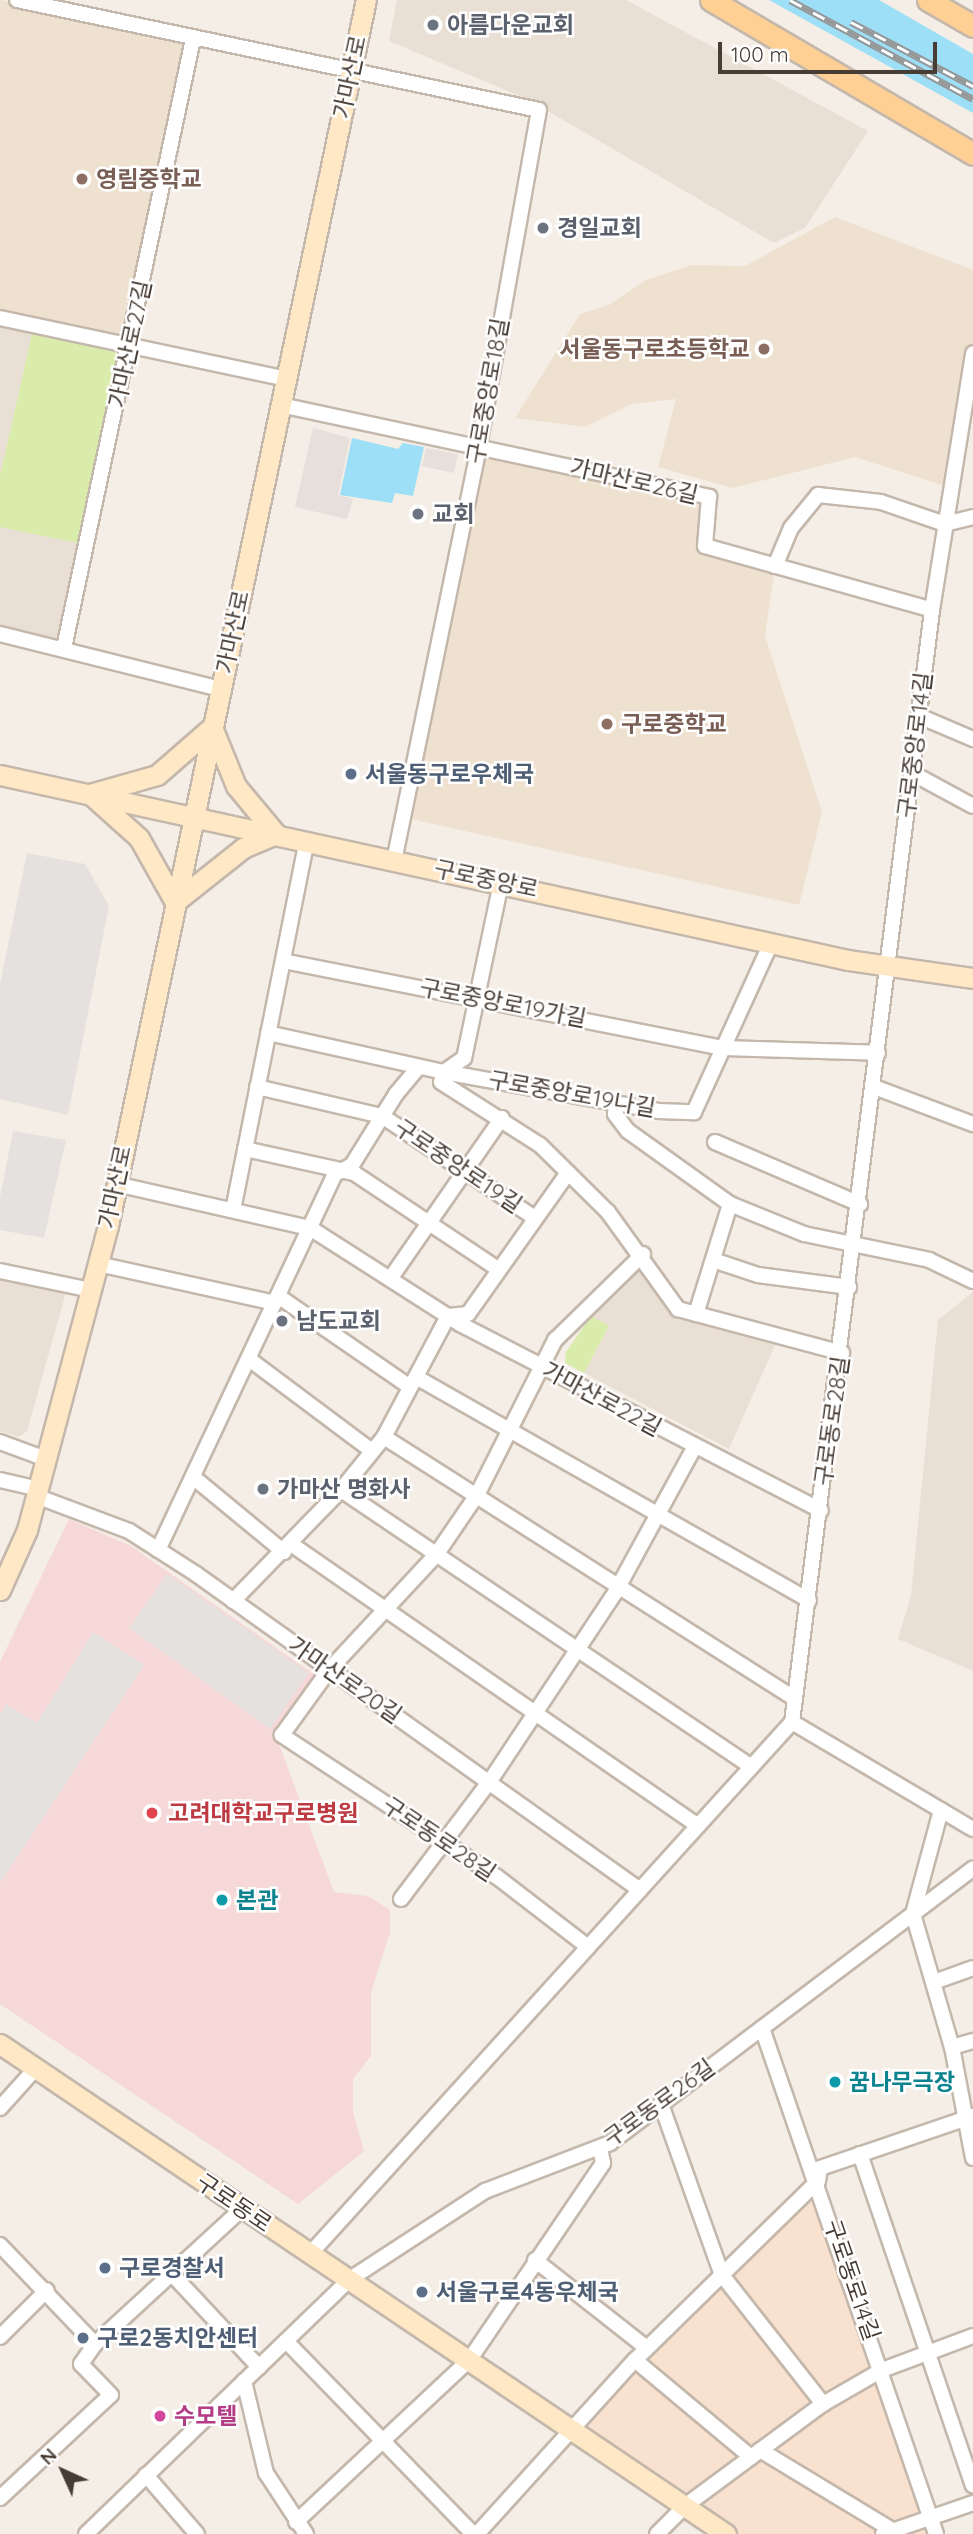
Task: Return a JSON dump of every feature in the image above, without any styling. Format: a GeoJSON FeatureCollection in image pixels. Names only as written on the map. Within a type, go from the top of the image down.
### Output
{"type":"FeatureCollection","features":[{"type":"Feature","properties":{"kind":"main road","name":"가마산로"},"geometry":{"type":"LineString","coordinates":[[0,1590],[37,1492],[91,1290],[116,1184],[366,0]]}},
{"type":"Feature","properties":{"kind":"main road"},"geometry":{"type":"LineString","coordinates":[[711,0],[973,154]]}},
{"type":"Feature","properties":{"kind":"main road"},"geometry":{"type":"LineString","coordinates":[[928,0],[973,26]]}},
{"type":"Feature","properties":{"kind":"main road"},"geometry":{"type":"LineString","coordinates":[[212,727],[236,786],[276,834],[243,848],[175,902],[139,838],[90,794],[157,775],[212,727]]}},
{"type":"Feature","properties":{"kind":"main road","name":"구로중앙로"},"geometry":{"type":"LineString","coordinates":[[0,775],[771,943],[888,966],[973,978]]}},
{"type":"Feature","properties":{"kind":"main road","name":"구로동로"},"geometry":{"type":"LineString","coordinates":[[0,2044],[726,2534]]}},
{"type":"Feature","properties":{"kind":"street"},"geometry":{"type":"LineString","coordinates":[[17,0],[350,74]]}},
{"type":"Feature","properties":{"kind":"street","name":"가마산로27길"},"geometry":{"type":"LineString","coordinates":[[64,648],[131,346],[193,39]]}},
{"type":"Feature","properties":{"kind":"street","name":"구로중앙로18길"},"geometry":{"type":"LineString","coordinates":[[350,74],[540,110],[478,447],[394,860]]}},
{"type":"Feature","properties":{"kind":"street"},"geometry":{"type":"LineString","coordinates":[[0,318],[287,379]]}},
{"type":"Feature","properties":{"kind":"street","name":"구로중앙로14길"},"geometry":{"type":"LineString","coordinates":[[888,966],[932,610],[973,353]]}},
{"type":"Feature","properties":{"kind":"street","name":"가마산로26길"},"geometry":{"type":"LineString","coordinates":[[281,405],[709,497],[705,546],[932,610]]}},
{"type":"Feature","properties":{"kind":"street"},"geometry":{"type":"LineString","coordinates":[[775,566],[791,528],[818,495],[881,502],[946,524],[973,517]]}},
{"type":"Feature","properties":{"kind":"street"},"geometry":{"type":"LineString","coordinates":[[0,634],[220,689]]}},
{"type":"Feature","properties":{"kind":"street"},"geometry":{"type":"LineString","coordinates":[[919,716],[973,739]]}},
{"type":"Feature","properties":{"kind":"street"},"geometry":{"type":"LineString","coordinates":[[912,773],[973,806]]}},
{"type":"Feature","properties":{"kind":"street"},"geometry":{"type":"LineString","coordinates":[[233,1210],[307,841]]}},
{"type":"Feature","properties":{"kind":"street"},"geometry":{"type":"LineString","coordinates":[[501,883],[464,1058],[444,1072],[441,1082],[502,1118],[568,1172],[643,1254],[678,1309],[842,1353]]}},
{"type":"Feature","properties":{"kind":"street","name":"구로중앙로19나길"},"geometry":{"type":"LineString","coordinates":[[268,1033],[444,1072],[616,1103],[694,1112],[771,943]]}},
{"type":"Feature","properties":{"kind":"street","name":"구로중앙로19가길"},"geometry":{"type":"LineString","coordinates":[[283,961],[723,1048]]}},
{"type":"Feature","properties":{"kind":"street","name":"구로동로28길"},"geometry":{"type":"LineString","coordinates":[[792,1722],[842,1353],[888,966]]}},
{"type":"Feature","properties":{"kind":"street"},"geometry":{"type":"LineString","coordinates":[[723,1048],[878,1053]]}},
{"type":"Feature","properties":{"kind":"street"},"geometry":{"type":"LineString","coordinates":[[158,1550],[310,1228],[342,1170],[352,1165],[382,1116],[419,1067]]}},
{"type":"Feature","properties":{"kind":"street","name":"구로중앙로19길"},"geometry":{"type":"LineString","coordinates":[[257,1087],[382,1116],[535,1218]]}},
{"type":"Feature","properties":{"kind":"street"},"geometry":{"type":"LineString","coordinates":[[874,1087],[973,1124]]}},
{"type":"Feature","properties":{"kind":"street"},"geometry":{"type":"LineString","coordinates":[[616,1103],[615,1114],[628,1131],[730,1204],[804,1234],[929,1260],[971,1276]]}},
{"type":"Feature","properties":{"kind":"street"},"geometry":{"type":"LineString","coordinates":[[390,1279],[502,1118]]}},
{"type":"Feature","properties":{"kind":"street"},"geometry":{"type":"LineString","coordinates":[[715,1142],[860,1204]]}},
{"type":"Feature","properties":{"kind":"street"},"geometry":{"type":"LineString","coordinates":[[245,1149],[342,1170],[498,1269]]}},
{"type":"Feature","properties":{"kind":"street"},"geometry":{"type":"LineString","coordinates":[[233,1601],[288,1548],[341,1490],[384,1437],[449,1316],[468,1314],[568,1172]]}},
{"type":"Feature","properties":{"kind":"street","name":"가마산로22길"},"geometry":{"type":"LineString","coordinates":[[116,1184],[310,1228],[449,1316],[694,1448],[821,1510]]}},
{"type":"Feature","properties":{"kind":"street"},"geometry":{"type":"LineString","coordinates":[[696,1314],[730,1204]]}},
{"type":"Feature","properties":{"kind":"street"},"geometry":{"type":"LineString","coordinates":[[329,1670],[436,1555],[477,1495],[544,1368],[555,1340],[643,1254]]}},
{"type":"Feature","properties":{"kind":"street"},"geometry":{"type":"LineString","coordinates":[[713,1260],[758,1275],[849,1287]]}},
{"type":"Feature","properties":{"kind":"street"},"geometry":{"type":"LineString","coordinates":[[97,1264],[277,1300],[413,1382],[510,1433],[657,1518],[809,1600]]}},
{"type":"Feature","properties":{"kind":"street"},"geometry":{"type":"LineString","coordinates":[[0,1271],[91,1290]]}},
{"type":"Feature","properties":{"kind":"street"},"geometry":{"type":"LineString","coordinates":[[248,1359],[372,1451]]}},
{"type":"Feature","properties":{"kind":"street"},"geometry":{"type":"LineString","coordinates":[[384,1437],[795,1699]]}},
{"type":"Feature","properties":{"kind":"street"},"geometry":{"type":"LineString","coordinates":[[0,1442],[46,1459]]}},
{"type":"Feature","properties":{"kind":"street"},"geometry":{"type":"LineString","coordinates":[[401,1899],[490,1781],[619,1586],[694,1448]]}},
{"type":"Feature","properties":{"kind":"street"},"geometry":{"type":"LineString","coordinates":[[193,1477],[288,1548],[386,1609],[698,1826]]}},
{"type":"Feature","properties":{"kind":"street","name":"가마산로20길"},"geometry":{"type":"LineString","coordinates":[[0,1480],[37,1492],[129,1531],[490,1781],[640,1890]]}},
{"type":"Feature","properties":{"kind":"street"},"geometry":{"type":"LineString","coordinates":[[341,1490],[751,1767]]}},
{"type":"Feature","properties":{"kind":"street","name":"구로동로28길"},"geometry":{"type":"LineString","coordinates":[[329,1670],[282,1735],[443,1842],[588,1947]]}},
{"type":"Feature","properties":{"kind":"street"},"geometry":{"type":"LineString","coordinates":[[310,2253],[792,1722],[973,1829]]}},
{"type":"Feature","properties":{"kind":"street"},"geometry":{"type":"LineString","coordinates":[[941,1810],[913,1914],[952,2047],[968,2118],[973,2158]]}},
{"type":"Feature","properties":{"kind":"street","name":"구로동로26길"},"geometry":{"type":"LineString","coordinates":[[86,2534],[350,2279],[485,2191],[600,2147],[661,2104],[973,1868]]}},
{"type":"Feature","properties":{"kind":"street"},"geometry":{"type":"LineString","coordinates":[[934,1982],[973,1968]]}},
{"type":"Feature","properties":{"kind":"street","name":"구로동로14길"},"geometry":{"type":"LineString","coordinates":[[762,2028],[818,2181],[936,2534]]}},
{"type":"Feature","properties":{"kind":"street"},"geometry":{"type":"LineString","coordinates":[[952,2047],[973,2040]]}},
{"type":"Feature","properties":{"kind":"street"},"geometry":{"type":"LineString","coordinates":[[0,2108],[36,2068]]}},
{"type":"Feature","properties":{"kind":"street"},"geometry":{"type":"LineString","coordinates":[[661,2104],[722,2276],[823,2404]]}},
{"type":"Feature","properties":{"kind":"street"},"geometry":{"type":"LineString","coordinates":[[286,2341],[475,2534],[573,2432],[635,2360],[818,2181],[820,2168],[968,2118]]}},
{"type":"Feature","properties":{"kind":"street"},"geometry":{"type":"LineString","coordinates":[[296,2522],[470,2359],[603,2163],[600,2147]]}},
{"type":"Feature","properties":{"kind":"street"},"geometry":{"type":"LineString","coordinates":[[860,2154],[973,2485]]}},
{"type":"Feature","properties":{"kind":"street"},"geometry":{"type":"LineString","coordinates":[[0,2498],[111,2395],[81,2364],[95,2344],[242,2209]]}},
{"type":"Feature","properties":{"kind":"street"},"geometry":{"type":"LineString","coordinates":[[0,2245],[47,2290],[95,2344]]}},
{"type":"Feature","properties":{"kind":"street"},"geometry":{"type":"LineString","coordinates":[[535,2260],[647,2348]]}},
{"type":"Feature","properties":{"kind":"street"},"geometry":{"type":"LineString","coordinates":[[172,2273],[259,2367]]}},
{"type":"Feature","properties":{"kind":"street"},"geometry":{"type":"LineString","coordinates":[[0,2337],[47,2290]]}},
{"type":"Feature","properties":{"kind":"street"},"geometry":{"type":"LineString","coordinates":[[657,2534],[685,2506],[823,2404],[882,2370],[973,2336]]}},
{"type":"Feature","properties":{"kind":"street"},"geometry":{"type":"LineString","coordinates":[[635,2360],[756,2453],[886,2532],[973,2503]]}},
{"type":"Feature","properties":{"kind":"street"},"geometry":{"type":"LineString","coordinates":[[244,2381],[266,2473],[306,2534]]}},
{"type":"Feature","properties":{"kind":"street"},"geometry":{"type":"LineString","coordinates":[[146,2475],[197,2534]]}},
{"type":"Feature","properties":{"kind":"shaded area","name":"영림중학교"},"geometry":{"type":"Polygon","coordinates":[[[0,0],[193,39],[131,346],[0,318],[0,0]]]}},
{"type":"Feature","properties":{"kind":"shaded area"},"geometry":{"type":"Polygon","coordinates":[[[397,0],[626,0],[868,131],[805,228],[774,243],[529,100],[389,41],[397,0]]]}},
{"type":"Feature","properties":{"kind":"shaded area","name":"서울동구로초등학교"},"geometry":{"type":"Polygon","coordinates":[[[835,217],[973,270],[973,353],[951,488],[855,457],[733,488],[658,467],[676,399],[632,404],[585,427],[515,418],[580,314],[609,305],[646,280],[692,265],[745,266],[835,217]]]}},
{"type":"Feature","properties":{"kind":"shaded area"},"geometry":{"type":"Polygon","coordinates":[[[0,318],[131,346],[64,648],[0,634],[0,318]]]}},
{"type":"Feature","properties":{"kind":"shaded area"},"geometry":{"type":"Polygon","coordinates":[[[313,428],[350,438],[338,495],[353,499],[347,519],[295,507],[313,428]]]}},
{"type":"Feature","properties":{"kind":"shaded area","name":"구로중학교"},"geometry":{"type":"Polygon","coordinates":[[[479,447],[709,497],[705,546],[775,566],[765,636],[822,812],[799,905],[402,817],[479,447]]]}},
{"type":"Feature","properties":{"kind":"shaded area"},"geometry":{"type":"Polygon","coordinates":[[[426,448],[458,454],[454,473],[422,466],[426,448]]]}},
{"type":"Feature","properties":{"kind":"shaded area"},"geometry":{"type":"Polygon","coordinates":[[[27,853],[85,864],[109,906],[68,1115],[0,1099],[0,984],[27,853]]]}},
{"type":"Feature","properties":{"kind":"shaded area"},"geometry":{"type":"Polygon","coordinates":[[[13,1131],[66,1140],[44,1238],[0,1230],[0,1197],[13,1131]]]}},
{"type":"Feature","properties":{"kind":"shaded area"},"geometry":{"type":"Polygon","coordinates":[[[0,1266],[66,1292],[27,1431],[19,1437],[0,1431],[0,1266]]]}},
{"type":"Feature","properties":{"kind":"shaded area"},"geometry":{"type":"Polygon","coordinates":[[[640,1266],[673,1317],[775,1345],[729,1449],[584,1373],[609,1326],[591,1316],[640,1266]]]}},
{"type":"Feature","properties":{"kind":"shaded area"},"geometry":{"type":"Polygon","coordinates":[[[973,1292],[973,1671],[898,1639],[911,1596],[938,1320],[973,1292]]]}},
{"type":"Feature","properties":{"kind":"shaded area","name":"고려대학교구로병원"},"geometry":{"type":"Polygon","coordinates":[[[69,1519],[131,1546],[315,1675],[275,1733],[334,1892],[368,1896],[390,1910],[390,1932],[371,1993],[371,2056],[353,2079],[353,2112],[364,2151],[298,2204],[0,2004],[0,1662],[69,1519]]]}},
{"type":"Feature","properties":{"kind":"shaded area"},"geometry":{"type":"Polygon","coordinates":[[[167,1574],[309,1673],[270,1729],[129,1628],[167,1574]]]}},
{"type":"Feature","properties":{"kind":"shaded area"},"geometry":{"type":"Polygon","coordinates":[[[93,1632],[144,1665],[0,1883],[0,1715],[6,1704],[37,1723],[93,1632]]]}},
{"type":"Feature","properties":{"kind":"shaded area"},"geometry":{"type":"Polygon","coordinates":[[[818,2181],[938,2534],[730,2534],[581,2433],[647,2348],[818,2181]]]}},
{"type":"Feature","properties":{"kind":"green space"},"geometry":{"type":"Polygon","coordinates":[[[34,325],[131,346],[87,545],[0,527],[0,476],[34,325]]]}},
{"type":"Feature","properties":{"kind":"green space"},"geometry":{"type":"Polygon","coordinates":[[[591,1316],[609,1326],[584,1373],[565,1363],[566,1352],[591,1316]]]}},
{"type":"Feature","properties":{"kind":"water"},"geometry":{"type":"Polygon","coordinates":[[[769,0],[879,0],[973,54],[973,113],[769,0]]]}},
{"type":"Feature","properties":{"kind":"water"},"geometry":{"type":"Polygon","coordinates":[[[352,438],[398,449],[403,443],[424,447],[413,496],[395,493],[392,503],[340,495],[352,438]]]}},
{"type":"Feature","properties":{"kind":"railway"},"geometry":{"type":"LineString","coordinates":[[790,0],[973,99]]}},
{"type":"Feature","properties":{"kind":"railway"},"geometry":{"type":"LineString","coordinates":[[851,22],[973,86]]}},
{"type":"Feature","properties":{"kind":"place","name":"아름다운교회"},"geometry":{"type":"Point","coordinates":[433,25]}},
{"type":"Feature","properties":{"kind":"place","name":"영림중학교"},"geometry":{"type":"Point","coordinates":[82,179]}},
{"type":"Feature","properties":{"kind":"place","name":"경일교회"},"geometry":{"type":"Point","coordinates":[543,228]}},
{"type":"Feature","properties":{"kind":"place","name":"서울동구로초등학교"},"geometry":{"type":"Point","coordinates":[764,349]}},
{"type":"Feature","properties":{"kind":"place","name":"교회"},"geometry":{"type":"Point","coordinates":[418,514]}},
{"type":"Feature","properties":{"kind":"place","name":"구로중학교"},"geometry":{"type":"Point","coordinates":[607,724]}},
{"type":"Feature","properties":{"kind":"place","name":"서울동구로우체국"},"geometry":{"type":"Point","coordinates":[351,774]}},
{"type":"Feature","properties":{"kind":"place","name":"남도교회"},"geometry":{"type":"Point","coordinates":[282,1321]}},
{"type":"Feature","properties":{"kind":"place","name":"가마산 명화사"},"geometry":{"type":"Point","coordinates":[263,1489]}},
{"type":"Feature","properties":{"kind":"place","name":"고려대학교구로병원"},"geometry":{"type":"Point","coordinates":[152,1813]}},
{"type":"Feature","properties":{"kind":"place","name":"본관"},"geometry":{"type":"Point","coordinates":[222,1900]}},
{"type":"Feature","properties":{"kind":"place","name":"꿈나무극장"},"geometry":{"type":"Point","coordinates":[835,2082]}},
{"type":"Feature","properties":{"kind":"place","name":"구로경찰서"},"geometry":{"type":"Point","coordinates":[105,2268]}},
{"type":"Feature","properties":{"kind":"place","name":"서울구로4동우체국"},"geometry":{"type":"Point","coordinates":[422,2292]}},
{"type":"Feature","properties":{"kind":"place","name":"구로2동치안센터"},"geometry":{"type":"Point","coordinates":[83,2338]}},
{"type":"Feature","properties":{"kind":"place","name":"수모텔"},"geometry":{"type":"Point","coordinates":[160,2416]}}]}
